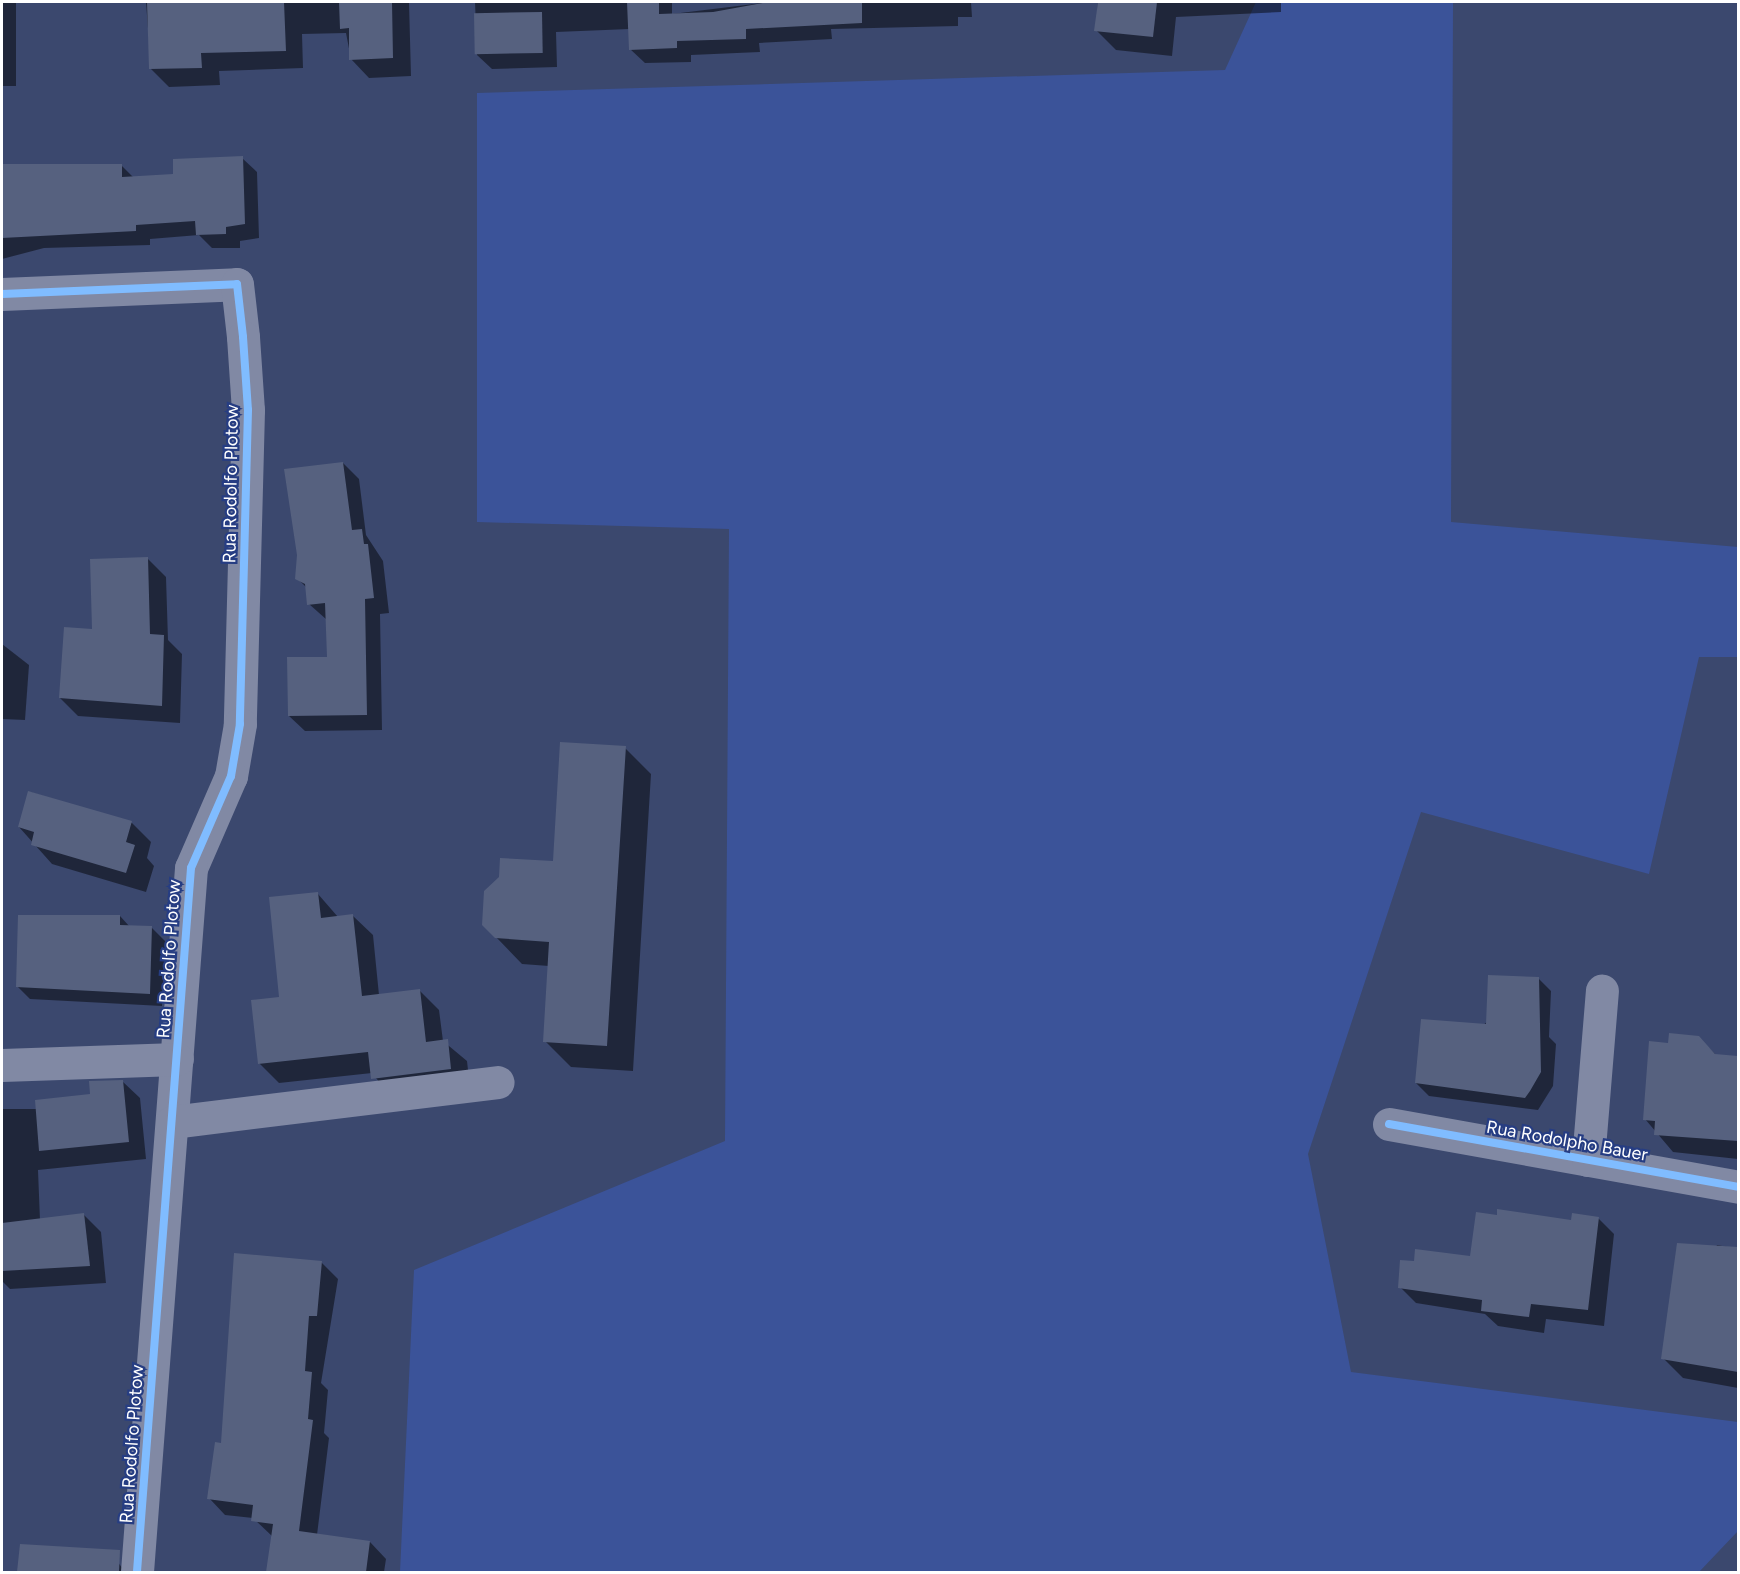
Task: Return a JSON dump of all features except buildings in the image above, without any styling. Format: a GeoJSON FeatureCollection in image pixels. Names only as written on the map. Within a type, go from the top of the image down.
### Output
{"type":"FeatureCollection","features":[{"type":"Feature","properties":{"kind":"street","name":"Rua Rodolfo Plotow"},"geometry":{"type":"LineString","coordinates":[[2,294],[237,284],[248,410],[240,724],[231,776],[191,867],[137,1572]]}},
{"type":"Feature","properties":{"kind":"street"},"geometry":{"type":"LineString","coordinates":[[1588,1160],[1602,991]]}},
{"type":"Feature","properties":{"kind":"street"},"geometry":{"type":"LineString","coordinates":[[2,1065],[177,1059]]}},
{"type":"Feature","properties":{"kind":"street"},"geometry":{"type":"LineString","coordinates":[[172,1122],[498,1082]]}},
{"type":"Feature","properties":{"kind":"street","name":"Rua Rodolpho Bauer"},"geometry":{"type":"LineString","coordinates":[[1389,1124],[1738,1187]]}},
{"type":"Feature","properties":{"kind":"shaded area"},"geometry":{"type":"Polygon","coordinates":[[[1256,2],[1453,2],[1451,522],[1738,547],[1738,657],[1699,657],[1649,874],[1421,812],[1308,1154],[1351,1372],[1738,1422],[1738,1531],[1699,1572],[400,1572],[414,1270],[725,1141],[729,529],[477,522],[477,93],[1225,70],[1256,2]]]}},
{"type":"Feature","properties":{"kind":"cycle path"},"geometry":{"type":"LineString","coordinates":[[2,294],[237,284],[243,337],[248,410],[240,724],[231,776],[191,868],[137,1572]]}},
{"type":"Feature","properties":{"kind":"cycle path"},"geometry":{"type":"LineString","coordinates":[[1389,1124],[1738,1187]]}}]}
